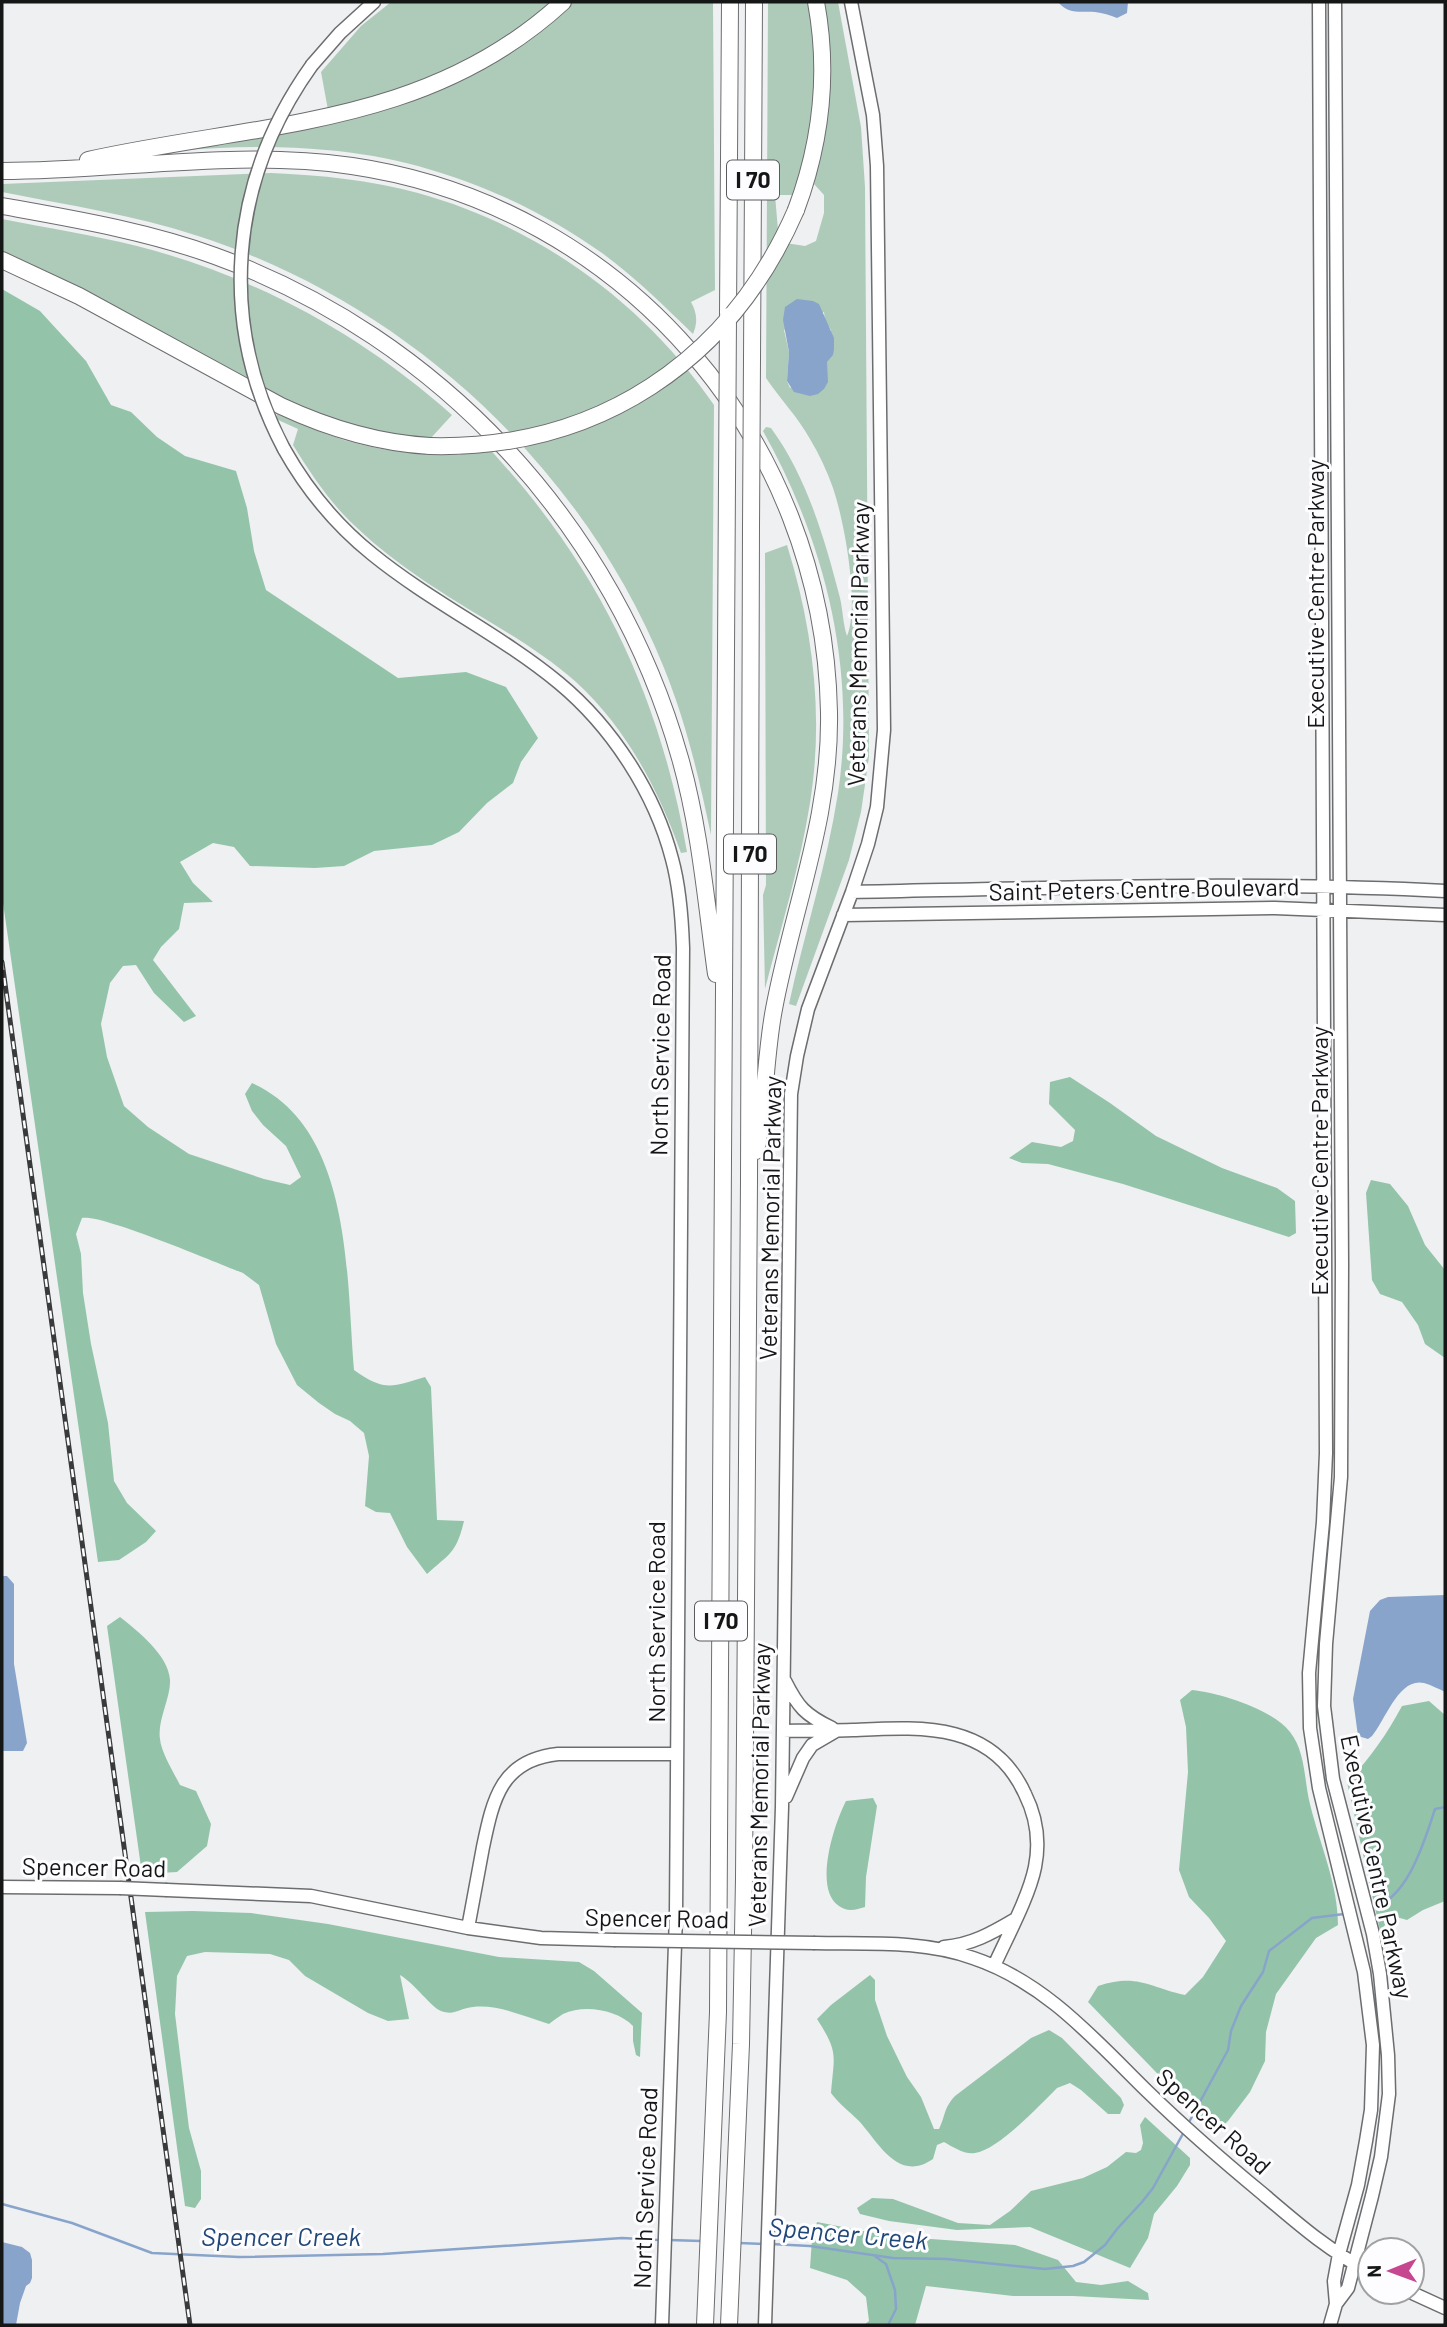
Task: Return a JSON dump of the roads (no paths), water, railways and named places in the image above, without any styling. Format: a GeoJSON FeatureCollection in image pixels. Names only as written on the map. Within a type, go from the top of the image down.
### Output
{"type":"FeatureCollection","features":[{"type":"Feature","properties":{"kind":"highway"},"geometry":{"type":"LineString","coordinates":[[44,170],[121,153],[340,114],[391,101],[441,82],[477,64],[529,30],[563,2]]}},
{"type":"Feature","properties":{"kind":"highway","name":"I 70"},"geometry":{"type":"LineString","coordinates":[[705,2325],[718,1971],[730,2]]}},
{"type":"Feature","properties":{"kind":"highway","name":"I 70"},"geometry":{"type":"LineString","coordinates":[[729,2325],[741,2044],[744,1893],[754,2]]}},
{"type":"Feature","properties":{"kind":"highway"},"geometry":{"type":"LineString","coordinates":[[2,260],[79,296],[305,418],[361,435],[430,446],[482,444],[538,435],[594,416],[647,389],[690,357],[735,313],[762,276],[796,210],[813,155],[822,94],[822,55],[816,2]]}},
{"type":"Feature","properties":{"kind":"highway"},"geometry":{"type":"LineString","coordinates":[[2,170],[232,160],[313,161],[383,171],[424,181],[492,206],[551,236],[624,287],[677,336],[715,380],[740,415],[770,468],[803,551],[821,624],[829,714],[827,772],[818,832],[773,1012],[762,1123],[749,1181]]}},
{"type":"Feature","properties":{"kind":"highway"},"geometry":{"type":"LineString","coordinates":[[2,206],[107,225],[179,244],[286,286],[349,320],[411,362],[469,411],[521,465],[568,524],[608,586],[642,653],[665,710],[681,759],[697,831],[724,1025]]}},
{"type":"Feature","properties":{"kind":"street","name":"North Service Road"},"geometry":{"type":"LineString","coordinates":[[374,2],[340,33],[312,65],[287,102],[264,151],[248,204],[241,257],[240,294],[251,369],[265,409],[284,449],[311,492],[326,510],[358,542],[394,570],[561,684],[587,710],[628,761],[652,806],[672,858],[682,916],[684,948],[676,1941],[662,2325]]}},
{"type":"Feature","properties":{"kind":"street","name":"Veterans Memorial Parkway"},"geometry":{"type":"LineString","coordinates":[[765,2325],[782,1807],[791,1094],[808,1009],[852,892],[877,807],[884,730],[877,166],[873,115],[851,2]]}},
{"type":"Feature","properties":{"kind":"street","name":"Executive Centre Parkway"},"geometry":{"type":"LineString","coordinates":[[1319,2],[1326,1453],[1309,1704],[1319,1788],[1357,1938],[1370,2007],[1373,2045],[1371,2110],[1358,2185],[1339,2254],[1334,2281],[1336,2304],[1330,2325]]}},
{"type":"Feature","properties":{"kind":"street","name":"Executive Centre Parkway"},"geometry":{"type":"LineString","coordinates":[[1335,2],[1341,1477],[1326,1644],[1324,1706],[1333,1779],[1373,1934],[1385,2013],[1388,2094],[1381,2157],[1348,2288],[1336,2304]]}},
{"type":"Feature","properties":{"kind":"street","name":"Saint Peters Centre Boulevard"},"geometry":{"type":"LineString","coordinates":[[852,892],[1169,886],[1340,886],[1445,891]]}},
{"type":"Feature","properties":{"kind":"street","name":"Saint Peters Centre Boulevard"},"geometry":{"type":"LineString","coordinates":[[843,915],[1192,909],[1322,909],[1445,915]]}},
{"type":"Feature","properties":{"kind":"street"},"geometry":{"type":"LineString","coordinates":[[783,1677],[804,1713],[837,1731]]}},
{"type":"Feature","properties":{"kind":"street"},"geometry":{"type":"LineString","coordinates":[[783,1731],[932,1728],[978,1742],[1009,1767],[1031,1805],[1038,1843],[1035,1869],[994,1966]]}},
{"type":"Feature","properties":{"kind":"street"},"geometry":{"type":"LineString","coordinates":[[782,1807],[803,1758],[812,1745],[837,1731]]}},
{"type":"Feature","properties":{"kind":"street"},"geometry":{"type":"LineString","coordinates":[[468,1928],[494,1799],[507,1777],[517,1768],[539,1757],[558,1754],[677,1754]]}},
{"type":"Feature","properties":{"kind":"street","name":"Spencer Road"},"geometry":{"type":"LineString","coordinates":[[2,1887],[120,1888],[311,1896],[468,1928],[541,1938],[890,1944],[937,1948],[962,1954],[1026,1982],[1073,2018],[1205,2146],[1311,2235],[1354,2264]]}},
{"type":"Feature","properties":{"kind":"street"},"geometry":{"type":"LineString","coordinates":[[937,1948],[970,1942],[1014,1920]]}},
{"type":"Feature","properties":{"kind":"street"},"geometry":{"type":"LineString","coordinates":[[1426,2299],[1445,2308]]}},
{"type":"Feature","properties":{"kind":"water"},"geometry":{"type":"Polygon","coordinates":[[[1058,2],[1128,2],[1127,13],[1117,18],[1098,12],[1070,11],[1058,2]]]}},
{"type":"Feature","properties":{"kind":"water"},"geometry":{"type":"Polygon","coordinates":[[[797,299],[819,304],[834,338],[833,355],[827,362],[828,382],[818,394],[810,396],[794,392],[787,381],[789,352],[783,320],[785,307],[797,299]]]}},
{"type":"Feature","properties":{"kind":"water"},"geometry":{"type":"Polygon","coordinates":[[[2,1576],[7,1576],[14,1584],[14,1664],[27,1743],[23,1751],[2,1751],[2,1576]]]}},
{"type":"Feature","properties":{"kind":"water"},"geometry":{"type":"Polygon","coordinates":[[[1445,1595],[1445,1692],[1424,1683],[1407,1686],[1372,1736],[1368,1739],[1358,1736],[1353,1699],[1370,1611],[1380,1600],[1388,1597],[1445,1595]]]}},
{"type":"Feature","properties":{"kind":"water"},"geometry":{"type":"Polygon","coordinates":[[[2,2242],[22,2247],[30,2253],[32,2260],[32,2278],[20,2303],[16,2325],[2,2325],[2,2242]]]}},
{"type":"Feature","properties":{"kind":"waterway","name":"Spencer Creek"},"geometry":{"type":"LineString","coordinates":[[1371,1908],[1384,1903],[1405,1881],[1420,1851],[1435,1809],[1445,1807]]}},
{"type":"Feature","properties":{"kind":"waterway","name":"Spencer Creek"},"geometry":{"type":"LineString","coordinates":[[1188,2124],[1228,2050],[1231,2031],[1241,2006],[1263,1972],[1269,1951],[1312,1918],[1344,1914]]}},
{"type":"Feature","properties":{"kind":"waterway","name":"Spencer Creek"},"geometry":{"type":"LineString","coordinates":[[771,2244],[810,2246],[893,2258],[947,2259],[1045,2269],[1073,2266],[1084,2262],[1105,2245],[1142,2202],[1153,2188],[1185,2130]]}},
{"type":"Feature","properties":{"kind":"waterway","name":"Spencer Creek"},"geometry":{"type":"LineString","coordinates":[[2,2204],[72,2223],[152,2253],[239,2257],[383,2254],[622,2238],[659,2240]]}},
{"type":"Feature","properties":{"kind":"waterway","name":"Spencer Creek"},"geometry":{"type":"LineString","coordinates":[[669,2240],[701,2241]]}},
{"type":"Feature","properties":{"kind":"waterway","name":"Spencer Creek"},"geometry":{"type":"LineString","coordinates":[[739,2243],[764,2244]]}},
{"type":"Feature","properties":{"kind":"waterway"},"geometry":{"type":"LineString","coordinates":[[876,2257],[886,2264],[895,2290],[896,2309],[888,2325]]}},
{"type":"Feature","properties":{"kind":"railway"},"geometry":{"type":"LineString","coordinates":[[2,962],[190,2325]]}}]}
